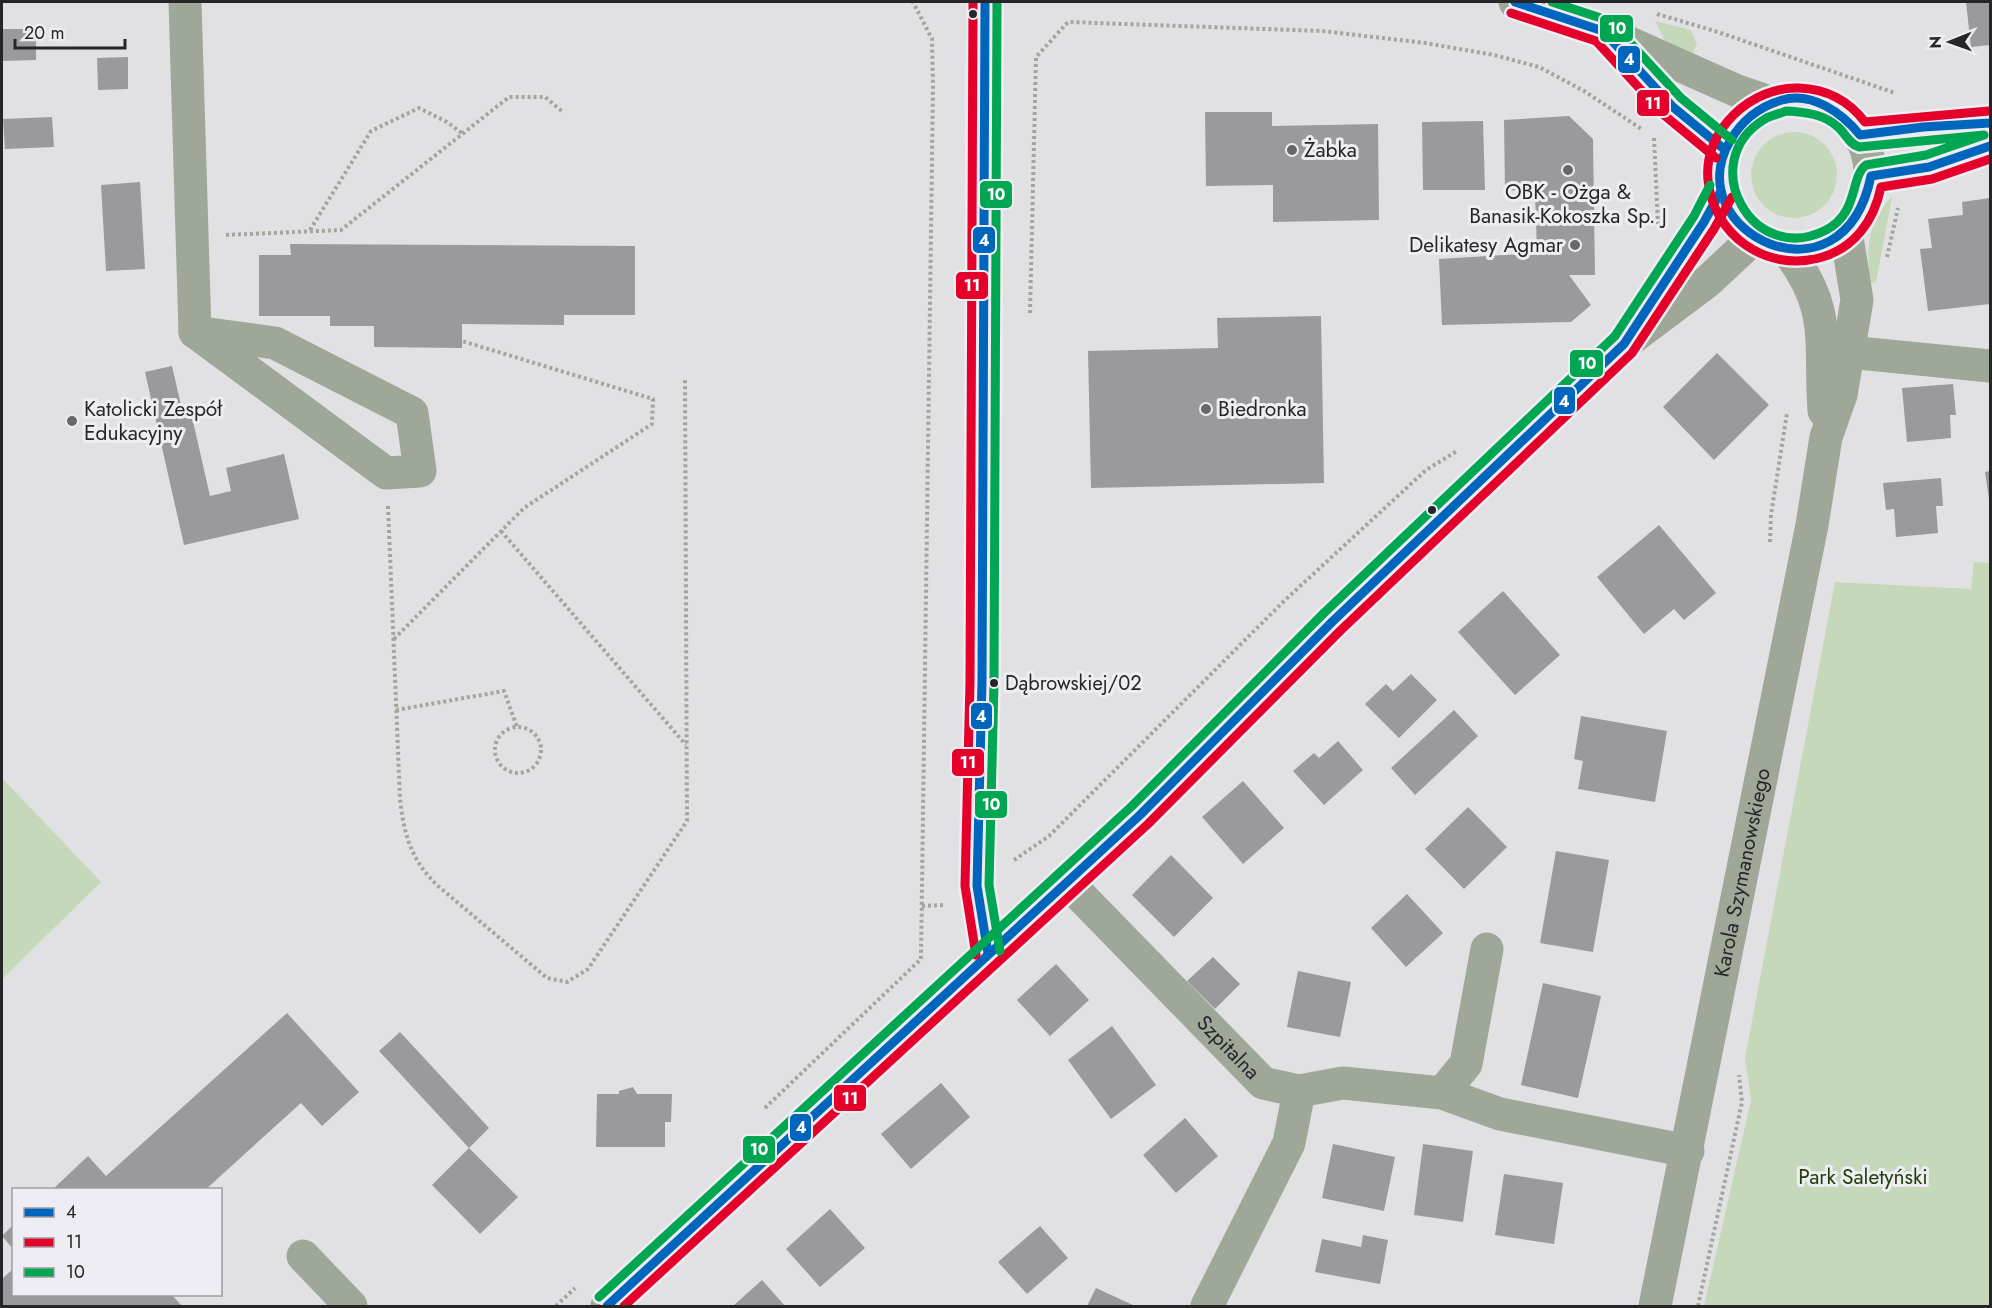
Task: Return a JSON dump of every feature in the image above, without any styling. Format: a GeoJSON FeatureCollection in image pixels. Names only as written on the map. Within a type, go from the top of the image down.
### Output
{"type":"FeatureCollection","features":[{"type":"Feature","properties":{"kind":"street"},"geometry":{"type":"LineString","coordinates":[[184,2],[195,332]]}},
{"type":"Feature","properties":{"kind":"street"},"geometry":{"type":"LineString","coordinates":[[985,2],[982,682],[977,886],[988,953]]}},
{"type":"Feature","properties":{"kind":"street"},"geometry":{"type":"LineString","coordinates":[[1515,2],[1603,31],[1735,90],[1770,102]]}},
{"type":"Feature","properties":{"kind":"street"},"geometry":{"type":"LineString","coordinates":[[1603,31],[1673,107],[1724,149]]}},
{"type":"Feature","properties":{"kind":"street"},"geometry":{"type":"LineString","coordinates":[[1796,98],[1821,103],[1844,115],[1860,135],[1869,155],[1871,176],[1868,196],[1859,215],[1846,231],[1817,246],[1786,249],[1754,238],[1740,226],[1728,210],[1721,191],[1719,170],[1724,149],[1734,129],[1750,113],[1770,102],[1796,98]]}},
{"type":"Feature","properties":{"kind":"street"},"geometry":{"type":"LineString","coordinates":[[1860,135],[1923,127],[1990,123]]}},
{"type":"Feature","properties":{"kind":"street"},"geometry":{"type":"LineString","coordinates":[[1871,176],[1929,167],[1990,146]]}},
{"type":"Feature","properties":{"kind":"street"},"geometry":{"type":"LineString","coordinates":[[1624,344],[1721,191]]}},
{"type":"Feature","properties":{"kind":"street","name":"Karola Szymanowskiego"},"geometry":{"type":"LineString","coordinates":[[1655,1306],[1688,1151],[1807,549],[1826,437],[1836,351],[1857,300],[1846,231]]}},
{"type":"Feature","properties":{"kind":"street"},"geometry":{"type":"LineString","coordinates":[[607,1306],[1140,815],[1332,622],[1624,344],[1708,281],[1754,238]]}},
{"type":"Feature","properties":{"kind":"street","name":"Karola Szymanowskiego"},"geometry":{"type":"LineString","coordinates":[[1786,249],[1805,274],[1836,351]]}},
{"type":"Feature","properties":{"kind":"street"},"geometry":{"type":"LineString","coordinates":[[195,332],[275,343],[412,412],[420,471],[386,472],[195,332]]}},
{"type":"Feature","properties":{"kind":"street"},"geometry":{"type":"LineString","coordinates":[[1836,351],[1990,366]]}},
{"type":"Feature","properties":{"kind":"street","name":"Szpitalna"},"geometry":{"type":"LineString","coordinates":[[1067,882],[1263,1083],[1299,1091],[1343,1083],[1442,1093],[1500,1114],[1688,1151]]}},
{"type":"Feature","properties":{"kind":"street"},"geometry":{"type":"LineString","coordinates":[[1442,1093],[1466,1064],[1488,949]]}},
{"type":"Feature","properties":{"kind":"street"},"geometry":{"type":"LineString","coordinates":[[1207,1306],[1289,1143],[1299,1091]]}},
{"type":"Feature","properties":{"kind":"street"},"geometry":{"type":"LineString","coordinates":[[303,1256],[351,1306]]}},
{"type":"Feature","properties":{"kind":"path"},"geometry":{"type":"LineString","coordinates":[[913,2],[932,39],[933,86],[921,959]]}},
{"type":"Feature","properties":{"kind":"path"},"geometry":{"type":"LineString","coordinates":[[1649,12],[1718,32],[1903,98]]}},
{"type":"Feature","properties":{"kind":"path"},"geometry":{"type":"LineString","coordinates":[[1030,313],[1036,57],[1068,22],[1322,31],[1425,43],[1494,55],[1548,72],[1584,91],[1654,137]]}},
{"type":"Feature","properties":{"kind":"path"},"geometry":{"type":"LineString","coordinates":[[190,236],[341,230],[509,97],[545,97],[563,112]]}},
{"type":"Feature","properties":{"kind":"path"},"geometry":{"type":"LineString","coordinates":[[1658,234],[1654,137],[1673,107]]}},
{"type":"Feature","properties":{"kind":"path"},"geometry":{"type":"LineString","coordinates":[[310,231],[371,132],[419,108],[447,122],[462,134]]}},
{"type":"Feature","properties":{"kind":"path"},"geometry":{"type":"LineString","coordinates":[[393,640],[524,508],[652,424],[653,399],[462,340]]}},
{"type":"Feature","properties":{"kind":"path"},"geometry":{"type":"LineString","coordinates":[[386,472],[396,710],[404,834],[416,860],[438,886],[547,978],[567,982],[588,969],[687,821],[685,380]]}},
{"type":"Feature","properties":{"kind":"path"},"geometry":{"type":"LineString","coordinates":[[922,906],[949,905],[1049,836],[1284,601],[1426,470],[1462,448]]}},
{"type":"Feature","properties":{"kind":"path"},"geometry":{"type":"LineString","coordinates":[[501,531],[687,746]]}},
{"type":"Feature","properties":{"kind":"path"},"geometry":{"type":"LineString","coordinates":[[396,710],[504,691],[517,727],[533,733],[541,749],[535,765],[519,773],[503,767],[495,751],[501,735],[517,727]]}},
{"type":"Feature","properties":{"kind":"green space"},"geometry":{"type":"Polygon","coordinates":[[[1655,21],[1691,30],[1697,44],[1690,57],[1666,42],[1655,21]]]}},
{"type":"Feature","properties":{"kind":"green space"},"geometry":{"type":"Polygon","coordinates":[[[1794,132],[1818,139],[1830,151],[1837,175],[1830,199],[1818,211],[1794,218],[1770,211],[1758,199],[1751,175],[1758,151],[1770,139],[1794,132]]]}},
{"type":"Feature","properties":{"kind":"green space"},"geometry":{"type":"Polygon","coordinates":[[[1892,197],[1876,282],[1870,283],[1868,259],[1870,237],[1877,216],[1892,197]]]}},
{"type":"Feature","properties":{"kind":"green space","name":"Park Saletyński"},"geometry":{"type":"Polygon","coordinates":[[[1974,562],[1990,563],[1990,1306],[1704,1306],[1751,1100],[1745,1058],[1835,582],[1971,589],[1974,562]]]}},
{"type":"Feature","properties":{"kind":"green space"},"geometry":{"type":"Polygon","coordinates":[[[2,778],[101,882],[2,979],[2,778]]]}},
{"type":"Feature","properties":{"kind":"building"},"geometry":{"type":"Polygon","coordinates":[[[1966,2],[1990,2],[1990,45],[1971,47],[1966,2]]]}},
{"type":"Feature","properties":{"kind":"building"},"geometry":{"type":"Polygon","coordinates":[[[2,29],[36,29],[36,60],[2,61],[2,29]]]}},
{"type":"Feature","properties":{"kind":"building"},"geometry":{"type":"Polygon","coordinates":[[[128,57],[128,89],[98,90],[97,58],[128,57]]]}},
{"type":"Feature","properties":{"kind":"building"},"geometry":{"type":"Polygon","coordinates":[[[1205,112],[1272,112],[1272,126],[1378,124],[1379,220],[1273,222],[1273,185],[1206,186],[1205,112]]]}},
{"type":"Feature","properties":{"kind":"building"},"geometry":{"type":"Polygon","coordinates":[[[1569,116],[1593,139],[1595,275],[1569,275],[1591,305],[1571,322],[1442,325],[1439,259],[1537,253],[1535,191],[1505,190],[1504,120],[1569,116]]]}},
{"type":"Feature","properties":{"kind":"building"},"geometry":{"type":"Polygon","coordinates":[[[52,117],[54,147],[5,149],[3,119],[52,117]]]}},
{"type":"Feature","properties":{"kind":"building"},"geometry":{"type":"Polygon","coordinates":[[[1483,121],[1485,190],[1423,190],[1422,122],[1483,121]]]}},
{"type":"Feature","properties":{"kind":"building"},"geometry":{"type":"Polygon","coordinates":[[[140,182],[145,269],[106,271],[101,185],[140,182]]]}},
{"type":"Feature","properties":{"kind":"building"},"geometry":{"type":"Polygon","coordinates":[[[1990,198],[1990,304],[1928,311],[1920,249],[1932,248],[1928,219],[1963,215],[1962,202],[1990,198]]]}},
{"type":"Feature","properties":{"kind":"building"},"geometry":{"type":"Polygon","coordinates":[[[290,244],[635,246],[635,315],[564,315],[564,325],[462,324],[462,348],[374,347],[374,326],[330,326],[330,316],[259,316],[259,255],[291,255],[290,244]]]}},
{"type":"Feature","properties":{"kind":"building","name":"Biedronka"},"geometry":{"type":"Polygon","coordinates":[[[1321,316],[1324,483],[1091,488],[1088,351],[1218,348],[1217,318],[1321,316]]]}},
{"type":"Feature","properties":{"kind":"building"},"geometry":{"type":"Polygon","coordinates":[[[1717,353],[1769,405],[1714,460],[1663,407],[1717,353]]]}},
{"type":"Feature","properties":{"kind":"building"},"geometry":{"type":"Polygon","coordinates":[[[172,366],[184,418],[192,417],[210,496],[231,491],[226,468],[284,454],[299,519],[184,545],[145,372],[172,366]]]}},
{"type":"Feature","properties":{"kind":"building"},"geometry":{"type":"Polygon","coordinates":[[[1953,384],[1956,415],[1950,415],[1951,438],[1907,442],[1902,388],[1953,384]]]}},
{"type":"Feature","properties":{"kind":"building"},"geometry":{"type":"Polygon","coordinates":[[[1990,471],[1990,499],[1989,499],[1985,472],[1990,471]]]}},
{"type":"Feature","properties":{"kind":"building"},"geometry":{"type":"Polygon","coordinates":[[[1941,478],[1943,506],[1936,506],[1938,533],[1896,537],[1894,509],[1886,510],[1883,483],[1941,478]]]}},
{"type":"Feature","properties":{"kind":"building"},"geometry":{"type":"Polygon","coordinates":[[[1659,525],[1716,593],[1684,620],[1674,609],[1644,634],[1597,577],[1659,525]]]}},
{"type":"Feature","properties":{"kind":"building"},"geometry":{"type":"Polygon","coordinates":[[[1503,591],[1560,655],[1515,695],[1458,632],[1503,591]]]}},
{"type":"Feature","properties":{"kind":"building"},"geometry":{"type":"Polygon","coordinates":[[[1411,674],[1437,700],[1399,738],[1365,704],[1386,684],[1393,691],[1411,674]]]}},
{"type":"Feature","properties":{"kind":"building"},"geometry":{"type":"Polygon","coordinates":[[[1454,710],[1478,736],[1415,795],[1391,768],[1454,710]]]}},
{"type":"Feature","properties":{"kind":"building"},"geometry":{"type":"Polygon","coordinates":[[[1581,716],[1667,731],[1655,802],[1578,789],[1583,761],[1574,759],[1581,716]]]}},
{"type":"Feature","properties":{"kind":"building"},"geometry":{"type":"Polygon","coordinates":[[[1338,741],[1363,770],[1324,805],[1293,771],[1314,753],[1319,758],[1338,741]]]}},
{"type":"Feature","properties":{"kind":"building"},"geometry":{"type":"Polygon","coordinates":[[[1243,781],[1284,828],[1243,864],[1202,817],[1243,781]]]}},
{"type":"Feature","properties":{"kind":"building"},"geometry":{"type":"Polygon","coordinates":[[[1468,807],[1507,847],[1464,889],[1425,849],[1468,807]]]}},
{"type":"Feature","properties":{"kind":"building"},"geometry":{"type":"Polygon","coordinates":[[[1556,851],[1609,860],[1593,952],[1540,943],[1556,851]]]}},
{"type":"Feature","properties":{"kind":"building"},"geometry":{"type":"Polygon","coordinates":[[[1171,855],[1213,898],[1174,937],[1132,895],[1171,855]]]}},
{"type":"Feature","properties":{"kind":"building"},"geometry":{"type":"Polygon","coordinates":[[[1407,894],[1443,933],[1406,967],[1371,928],[1407,894]]]}},
{"type":"Feature","properties":{"kind":"building"},"geometry":{"type":"Polygon","coordinates":[[[1213,957],[1240,984],[1215,1009],[1187,981],[1213,957]]]}},
{"type":"Feature","properties":{"kind":"building"},"geometry":{"type":"Polygon","coordinates":[[[1056,964],[1089,1000],[1050,1036],[1017,1000],[1056,964]]]}},
{"type":"Feature","properties":{"kind":"building"},"geometry":{"type":"Polygon","coordinates":[[[1298,971],[1351,982],[1340,1037],[1287,1027],[1298,971]]]}},
{"type":"Feature","properties":{"kind":"building"},"geometry":{"type":"Polygon","coordinates":[[[1543,983],[1601,996],[1578,1098],[1521,1085],[1543,983]]]}},
{"type":"Feature","properties":{"kind":"building"},"geometry":{"type":"Polygon","coordinates":[[[287,1013],[359,1092],[322,1126],[301,1103],[207,1188],[54,1188],[88,1156],[106,1176],[287,1013]]]}},
{"type":"Feature","properties":{"kind":"building"},"geometry":{"type":"Polygon","coordinates":[[[1112,1026],[1156,1085],[1111,1119],[1068,1060],[1112,1026]]]}},
{"type":"Feature","properties":{"kind":"building"},"geometry":{"type":"Polygon","coordinates":[[[400,1032],[489,1128],[469,1148],[379,1051],[400,1032]]]}},
{"type":"Feature","properties":{"kind":"building"},"geometry":{"type":"Polygon","coordinates":[[[941,1083],[970,1117],[911,1169],[881,1134],[941,1083]]]}},
{"type":"Feature","properties":{"kind":"building"},"geometry":{"type":"Polygon","coordinates":[[[633,1087],[637,1094],[672,1094],[671,1122],[665,1122],[665,1147],[596,1147],[597,1094],[619,1094],[619,1091],[633,1087]]]}},
{"type":"Feature","properties":{"kind":"building"},"geometry":{"type":"Polygon","coordinates":[[[1185,1118],[1218,1156],[1176,1193],[1143,1155],[1185,1118]]]}},
{"type":"Feature","properties":{"kind":"building"},"geometry":{"type":"Polygon","coordinates":[[[1333,1144],[1395,1157],[1384,1211],[1322,1198],[1333,1144]]]}},
{"type":"Feature","properties":{"kind":"building"},"geometry":{"type":"Polygon","coordinates":[[[1423,1144],[1473,1151],[1463,1222],[1414,1215],[1423,1144]]]}},
{"type":"Feature","properties":{"kind":"building"},"geometry":{"type":"Polygon","coordinates":[[[469,1148],[518,1197],[480,1234],[432,1185],[469,1148]]]}},
{"type":"Feature","properties":{"kind":"building"},"geometry":{"type":"Polygon","coordinates":[[[1504,1174],[1563,1183],[1554,1244],[1495,1235],[1504,1174]]]}},
{"type":"Feature","properties":{"kind":"building"},"geometry":{"type":"Polygon","coordinates":[[[830,1209],[865,1248],[820,1287],[786,1249],[830,1209]]]}},
{"type":"Feature","properties":{"kind":"building"},"geometry":{"type":"Polygon","coordinates":[[[12,1226],[12,1248],[2,1236],[12,1226]]]}},
{"type":"Feature","properties":{"kind":"building"},"geometry":{"type":"Polygon","coordinates":[[[1040,1226],[1068,1258],[1027,1294],[998,1262],[1040,1226]]]}},
{"type":"Feature","properties":{"kind":"building"},"geometry":{"type":"Polygon","coordinates":[[[1363,1235],[1388,1240],[1380,1284],[1315,1272],[1322,1239],[1361,1247],[1363,1235]]]}},
{"type":"Feature","properties":{"kind":"building"},"geometry":{"type":"Polygon","coordinates":[[[12,1270],[12,1296],[173,1296],[182,1306],[2,1306],[2,1279],[12,1270]]]}},
{"type":"Feature","properties":{"kind":"building"},"geometry":{"type":"Polygon","coordinates":[[[762,1280],[785,1306],[733,1306],[762,1280]]]}},
{"type":"Feature","properties":{"kind":"building"},"geometry":{"type":"Polygon","coordinates":[[[1096,1288],[1135,1306],[1087,1306],[1096,1288]]]}},
{"type":"Feature","properties":{"kind":"transit line","name":"11"},"geometry":{"type":"LineString","coordinates":[[973,2],[970,682],[965,886],[976,955]]}},
{"type":"Feature","properties":{"kind":"transit line","name":"4"},"geometry":{"type":"LineString","coordinates":[[985,2],[982,682],[977,886],[988,953]]}},
{"type":"Feature","properties":{"kind":"transit line","name":"10"},"geometry":{"type":"LineString","coordinates":[[997,2],[994,682],[989,885],[1000,951]]}},
{"type":"Feature","properties":{"kind":"transit line","name":"4"},"geometry":{"type":"LineString","coordinates":[[1515,2],[1603,31],[1673,107],[1724,149]]}},
{"type":"Feature","properties":{"kind":"transit line","name":"10"},"geometry":{"type":"LineString","coordinates":[[1552,2],[1610,21],[1681,98],[1732,140]]}},
{"type":"Feature","properties":{"kind":"transit line","name":"11"},"geometry":{"type":"LineString","coordinates":[[1511,13],[1596,41],[1664,115],[1716,158]]}},
{"type":"Feature","properties":{"kind":"transit line","name":"11"},"geometry":{"type":"LineString","coordinates":[[1989,111],[1865,122],[1852,108],[1828,94],[1809,89],[1781,89],[1764,94],[1748,103],[1722,128],[1709,162],[1708,180],[1712,200],[1731,233],[1762,254],[1799,261],[1831,254],[1852,241],[1868,222],[1881,187],[1932,179],[1990,159]]}},
{"type":"Feature","properties":{"kind":"transit line","name":"4"},"geometry":{"type":"LineString","coordinates":[[1990,123],[1923,127],[1860,135],[1835,112],[1815,101],[1793,98],[1782,100],[1765,106],[1740,127],[1730,141],[1720,174],[1726,204],[1744,228],[1770,244],[1800,249],[1830,241],[1855,218],[1871,176],[1929,167],[1990,146]]}},
{"type":"Feature","properties":{"kind":"transit line","name":"10"},"geometry":{"type":"LineString","coordinates":[[1786,111],[1807,113],[1827,119],[1859,147],[1984,135],[1926,155],[1866,165],[1858,178],[1849,205],[1837,223],[1826,230],[1799,238],[1775,235],[1755,223],[1741,204],[1734,183],[1734,159],[1744,137],[1765,119],[1786,111]]}},
{"type":"Feature","properties":{"kind":"transit line","name":"10"},"geometry":{"type":"LineString","coordinates":[[599,1297],[1132,806],[1324,613],[1615,336],[1694,216],[1710,185]]}},
{"type":"Feature","properties":{"kind":"transit line","name":"4"},"geometry":{"type":"LineString","coordinates":[[607,1306],[1140,815],[1332,622],[1624,344],[1704,222],[1721,191]]}},
{"type":"Feature","properties":{"kind":"transit line","name":"11"},"geometry":{"type":"LineString","coordinates":[[624,1306],[1148,824],[1340,631],[1632,353],[1714,229],[1732,197]]}},
{"type":"Feature","properties":{"kind":"place","name":"Żabka"},"geometry":{"type":"Point","coordinates":[1292,150]}},
{"type":"Feature","properties":{"kind":"place","name":"OBK - Ożga & Banasik-Kokoszka Sp. J"},"geometry":{"type":"Point","coordinates":[1568,170]}},
{"type":"Feature","properties":{"kind":"place","name":"Delikatesy Agmar"},"geometry":{"type":"Point","coordinates":[1575,245]}},
{"type":"Feature","properties":{"kind":"place","name":"Biedronka"},"geometry":{"type":"Point","coordinates":[1206,409]}},
{"type":"Feature","properties":{"kind":"place","name":"Katolicki Zespół Edukacyjny"},"geometry":{"type":"Point","coordinates":[72,421]}},
{"type":"Feature","properties":{"kind":"place","name":"Dąbrowskiej/02"},"geometry":{"type":"Point","coordinates":[994,683]}}]}
